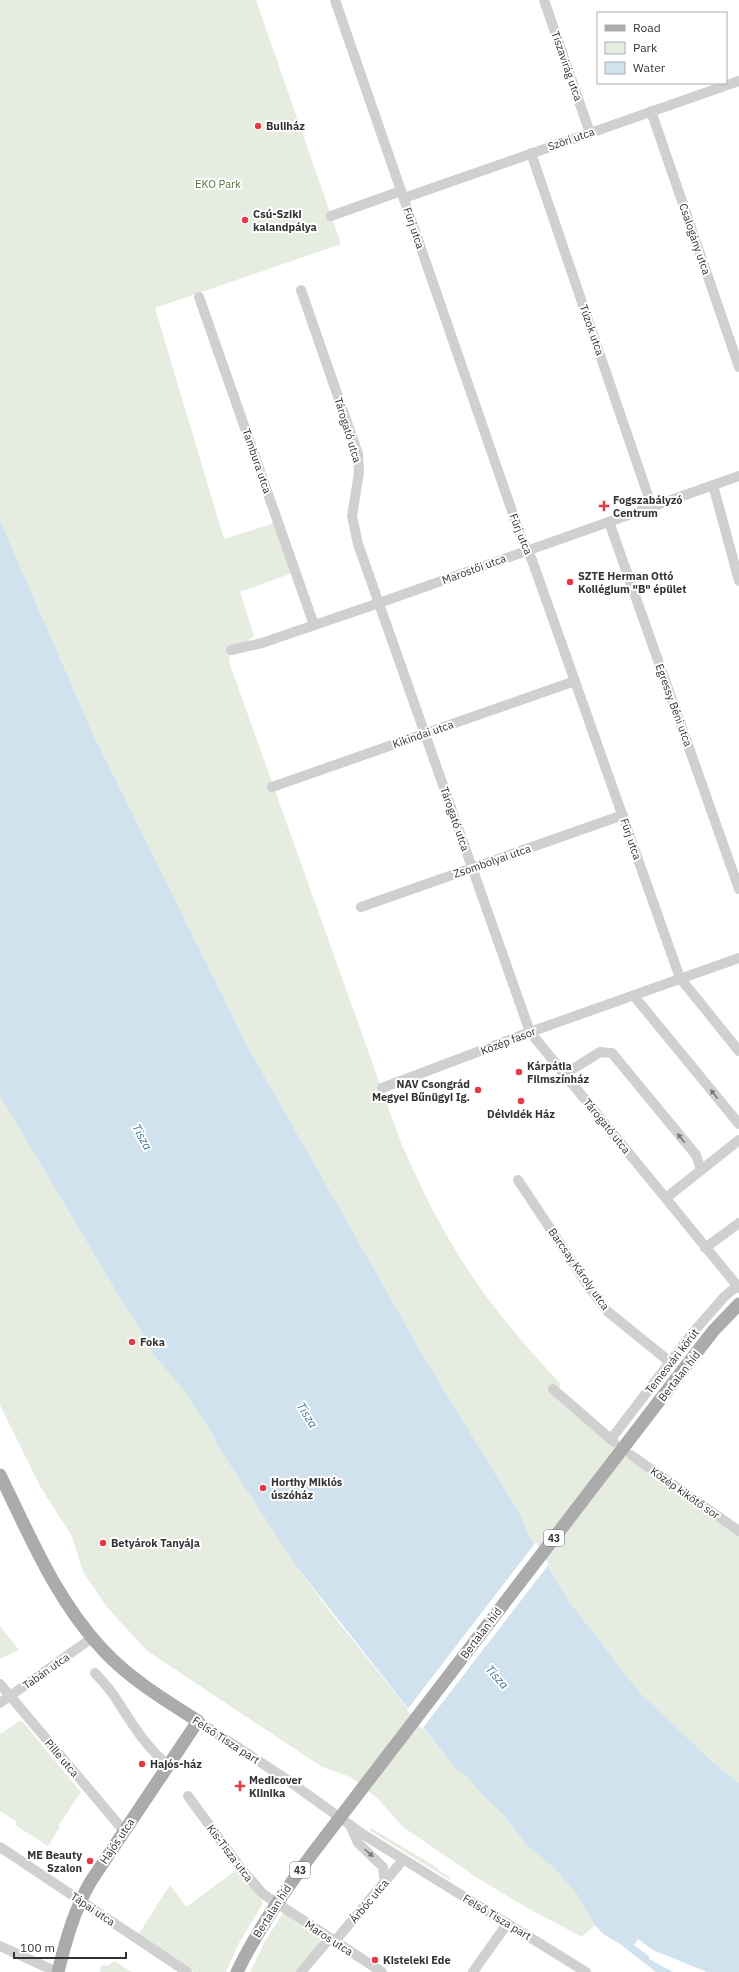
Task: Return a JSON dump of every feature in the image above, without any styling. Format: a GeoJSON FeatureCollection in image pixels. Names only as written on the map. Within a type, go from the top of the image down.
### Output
{"type":"FeatureCollection","features":[{"type":"Feature","properties":{"kind":"main road","name":"Bertalan híd"},"geometry":{"type":"LineString","coordinates":[[237,1972],[249,1948],[279,1897],[714,1330],[739,1304]]}},
{"type":"Feature","properties":{"kind":"main road","name":"Felső Tisza part"},"geometry":{"type":"LineString","coordinates":[[0,1475],[55,1585],[76,1619],[104,1651],[134,1677],[198,1721]]}},
{"type":"Feature","properties":{"kind":"main road","name":"Hajós utca"},"geometry":{"type":"LineString","coordinates":[[58,1972],[71,1924],[80,1900],[124,1831],[198,1721]]}},
{"type":"Feature","properties":{"kind":"street","name":"Fürj utca"},"geometry":{"type":"LineString","coordinates":[[335,0],[521,537],[528,550],[680,978],[739,1051]]}},
{"type":"Feature","properties":{"kind":"street","name":"Tiszavirág utca"},"geometry":{"type":"LineString","coordinates":[[544,0],[590,133]]}},
{"type":"Feature","properties":{"kind":"street","name":"Szöri utca"},"geometry":{"type":"LineString","coordinates":[[331,216],[531,153],[739,81]]}},
{"type":"Feature","properties":{"kind":"street","name":"Csalogány utca"},"geometry":{"type":"LineString","coordinates":[[651,111],[739,367]]}},
{"type":"Feature","properties":{"kind":"street","name":"Túzok utca"},"geometry":{"type":"LineString","coordinates":[[531,153],[652,507]]}},
{"type":"Feature","properties":{"kind":"street","name":"Tárogató utca"},"geometry":{"type":"LineString","coordinates":[[301,290],[358,454],[360,468],[352,516],[354,530],[530,1032],[738,1287]]}},
{"type":"Feature","properties":{"kind":"street","name":"Tambura utca"},"geometry":{"type":"LineString","coordinates":[[199,297],[314,625]]}},
{"type":"Feature","properties":{"kind":"street","name":"Marostői utca"},"geometry":{"type":"LineString","coordinates":[[231,650],[262,643],[379,603],[739,476]]}},
{"type":"Feature","properties":{"kind":"street"},"geometry":{"type":"LineString","coordinates":[[713,485],[739,581]]}},
{"type":"Feature","properties":{"kind":"street","name":"Egressy Béni utca"},"geometry":{"type":"LineString","coordinates":[[609,522],[739,889]]}},
{"type":"Feature","properties":{"kind":"street","name":"Kikindai utca"},"geometry":{"type":"LineString","coordinates":[[272,787],[575,681]]}},
{"type":"Feature","properties":{"kind":"street","name":"Zsombolyai utca"},"geometry":{"type":"LineString","coordinates":[[361,907],[623,815]]}},
{"type":"Feature","properties":{"kind":"street","name":"Közép fasor"},"geometry":{"type":"LineString","coordinates":[[382,1088],[530,1032],[739,958]]}},
{"type":"Feature","properties":{"kind":"street"},"geometry":{"type":"LineString","coordinates":[[634,996],[739,1124]]}},
{"type":"Feature","properties":{"kind":"street"},"geometry":{"type":"LineString","coordinates":[[565,1074],[600,1052],[612,1053],[696,1155],[701,1170]]}},
{"type":"Feature","properties":{"kind":"street"},"geometry":{"type":"LineString","coordinates":[[666,1198],[739,1140]]}},
{"type":"Feature","properties":{"kind":"street","name":"Barcsay Károly utca"},"geometry":{"type":"LineString","coordinates":[[518,1180],[603,1306],[670,1362]]}},
{"type":"Feature","properties":{"kind":"street"},"geometry":{"type":"LineString","coordinates":[[705,1248],[739,1222]]}},
{"type":"Feature","properties":{"kind":"street","name":"Temesvári körút"},"geometry":{"type":"LineString","coordinates":[[553,1389],[612,1440],[670,1362],[724,1297],[738,1287]]}},
{"type":"Feature","properties":{"kind":"street","name":"Közép kikötő sor"},"geometry":{"type":"LineString","coordinates":[[631,1456],[739,1531]]}},
{"type":"Feature","properties":{"kind":"street","name":"Tabán utca"},"geometry":{"type":"LineString","coordinates":[[0,1703],[92,1638]]}},
{"type":"Feature","properties":{"kind":"street"},"geometry":{"type":"LineString","coordinates":[[95,1672],[117,1700],[136,1731],[156,1755],[168,1765]]}},
{"type":"Feature","properties":{"kind":"street","name":"Pille utca"},"geometry":{"type":"LineString","coordinates":[[0,1684],[124,1831]]}},
{"type":"Feature","properties":{"kind":"street","name":"Felső Tisza part"},"geometry":{"type":"LineString","coordinates":[[198,1721],[286,1779],[350,1825],[403,1860],[586,1972]]}},
{"type":"Feature","properties":{"kind":"street","name":"Kis-Tisza utca"},"geometry":{"type":"LineString","coordinates":[[188,1796],[253,1884],[277,1904]]}},
{"type":"Feature","properties":{"kind":"street"},"geometry":{"type":"LineString","coordinates":[[350,1825],[358,1843],[383,1867],[385,1882]]}},
{"type":"Feature","properties":{"kind":"street","name":"Tápai utca"},"geometry":{"type":"LineString","coordinates":[[0,1847],[187,1972]]}},
{"type":"Feature","properties":{"kind":"street","name":"Árbóc utca"},"geometry":{"type":"LineString","coordinates":[[301,1972],[385,1882],[403,1860]]}},
{"type":"Feature","properties":{"kind":"street","name":"Maros utca"},"geometry":{"type":"LineString","coordinates":[[277,1904],[382,1972]]}},
{"type":"Feature","properties":{"kind":"street"},"geometry":{"type":"LineString","coordinates":[[473,1972],[507,1924]]}},
{"type":"Feature","properties":{"kind":"street"},"geometry":{"type":"LineString","coordinates":[[0,1946],[58,1972]]}},
{"type":"Feature","properties":{"kind":"green space","name":"EKO Park"},"geometry":{"type":"Polygon","coordinates":[[[0,0],[256,0],[341,244],[155,308],[224,539],[275,523],[292,573],[240,592],[254,636],[230,655],[229,662],[401,1143],[430,1205],[450,1241],[487,1297],[530,1350],[560,1383],[559,1398],[601,1437],[634,1463],[739,1535],[739,1783],[715,1764],[640,1693],[568,1600],[528,1534],[521,1516],[423,1355],[250,1051],[93,734],[0,520],[0,0]]]}},
{"type":"Feature","properties":{"kind":"green space"},"geometry":{"type":"Polygon","coordinates":[[[0,1096],[137,1324],[153,1354],[183,1388],[212,1433],[217,1445],[296,1566],[328,1609],[456,1769],[467,1777],[485,1798],[502,1813],[527,1846],[554,1868],[576,1893],[595,1925],[582,1937],[529,1909],[479,1879],[403,1827],[378,1799],[351,1777],[322,1767],[146,1650],[107,1607],[83,1572],[72,1536],[41,1488],[0,1405],[0,1096]]]}},
{"type":"Feature","properties":{"kind":"green space"},"geometry":{"type":"Polygon","coordinates":[[[0,1626],[19,1650],[0,1659],[0,1626]]]}},
{"type":"Feature","properties":{"kind":"green space"},"geometry":{"type":"Polygon","coordinates":[[[21,1720],[81,1792],[58,1826],[60,1827],[48,1846],[15,1825],[17,1822],[0,1811],[0,1734],[21,1720]]]}},
{"type":"Feature","properties":{"kind":"green space"},"geometry":{"type":"Polygon","coordinates":[[[371,1828],[438,1868],[438,1870],[451,1878],[450,1880],[369,1830],[371,1828]]]}},
{"type":"Feature","properties":{"kind":"green space"},"geometry":{"type":"Polygon","coordinates":[[[239,1868],[263,1903],[239,1943],[226,1972],[194,1972],[138,1935],[170,1885],[186,1907],[239,1868]]]}},
{"type":"Feature","properties":{"kind":"green space"},"geometry":{"type":"Polygon","coordinates":[[[283,1913],[324,1941],[297,1972],[250,1972],[264,1943],[283,1913]]]}},
{"type":"Feature","properties":{"kind":"green space"},"geometry":{"type":"Polygon","coordinates":[[[115,1961],[131,1972],[100,1972],[101,1965],[107,1966],[115,1961]]]}},
{"type":"Feature","properties":{"kind":"water","name":"Tisza"},"geometry":{"type":"Polygon","coordinates":[[[0,520],[93,734],[250,1051],[423,1355],[521,1516],[528,1534],[568,1600],[640,1693],[715,1764],[739,1783],[739,1972],[656,1972],[620,1944],[603,1934],[595,1925],[576,1893],[554,1868],[527,1846],[502,1813],[485,1798],[467,1777],[456,1769],[296,1566],[217,1445],[212,1433],[183,1389],[153,1354],[137,1324],[0,1096],[0,520]]]}},
{"type":"Feature","properties":{"kind":"pier"},"geometry":{"type":"Polygon","coordinates":[[[536,1542],[549,1564],[422,1729],[407,1710],[536,1542]]]}},
{"type":"Feature","properties":{"kind":"pier"},"geometry":{"type":"Polygon","coordinates":[[[638,1939],[653,1950],[707,1972],[673,1972],[649,1959],[650,1957],[634,1945],[638,1939]]]}},
{"type":"Feature","properties":{"kind":"place","name":"Buliház"},"geometry":{"type":"Point","coordinates":[258,126]}},
{"type":"Feature","properties":{"kind":"place","name":"Csú-Sziki kalandpálya"},"geometry":{"type":"Point","coordinates":[245,220]}},
{"type":"Feature","properties":{"kind":"place","name":"Fogszabályzó Centrum"},"geometry":{"type":"Point","coordinates":[604,506]}},
{"type":"Feature","properties":{"kind":"place","name":"SZTE Herman Ottó Kollégium \"B\" épület"},"geometry":{"type":"Point","coordinates":[570,582]}},
{"type":"Feature","properties":{"kind":"place","name":"Kárpátia Filmszínház"},"geometry":{"type":"Point","coordinates":[519,1072]}},
{"type":"Feature","properties":{"kind":"place","name":"NAV Csongrád Megyei Bűnügyi Ig."},"geometry":{"type":"Point","coordinates":[478,1090]}},
{"type":"Feature","properties":{"kind":"place","name":"Délvidék Ház"},"geometry":{"type":"Point","coordinates":[521,1101]}},
{"type":"Feature","properties":{"kind":"place","name":"Foka"},"geometry":{"type":"Point","coordinates":[132,1342]}},
{"type":"Feature","properties":{"kind":"place","name":"Horthy Miklós úszóház"},"geometry":{"type":"Point","coordinates":[263,1488]}},
{"type":"Feature","properties":{"kind":"place","name":"Betyárok Tanyája"},"geometry":{"type":"Point","coordinates":[103,1543]}},
{"type":"Feature","properties":{"kind":"place","name":"Hajós-ház"},"geometry":{"type":"Point","coordinates":[142,1764]}},
{"type":"Feature","properties":{"kind":"place","name":"Medicover Klinika"},"geometry":{"type":"Point","coordinates":[240,1786]}},
{"type":"Feature","properties":{"kind":"place","name":"ME Beauty Szalon"},"geometry":{"type":"Point","coordinates":[90,1861]}},
{"type":"Feature","properties":{"kind":"place","name":"Kisteleki Ede"},"geometry":{"type":"Point","coordinates":[375,1960]}}]}
